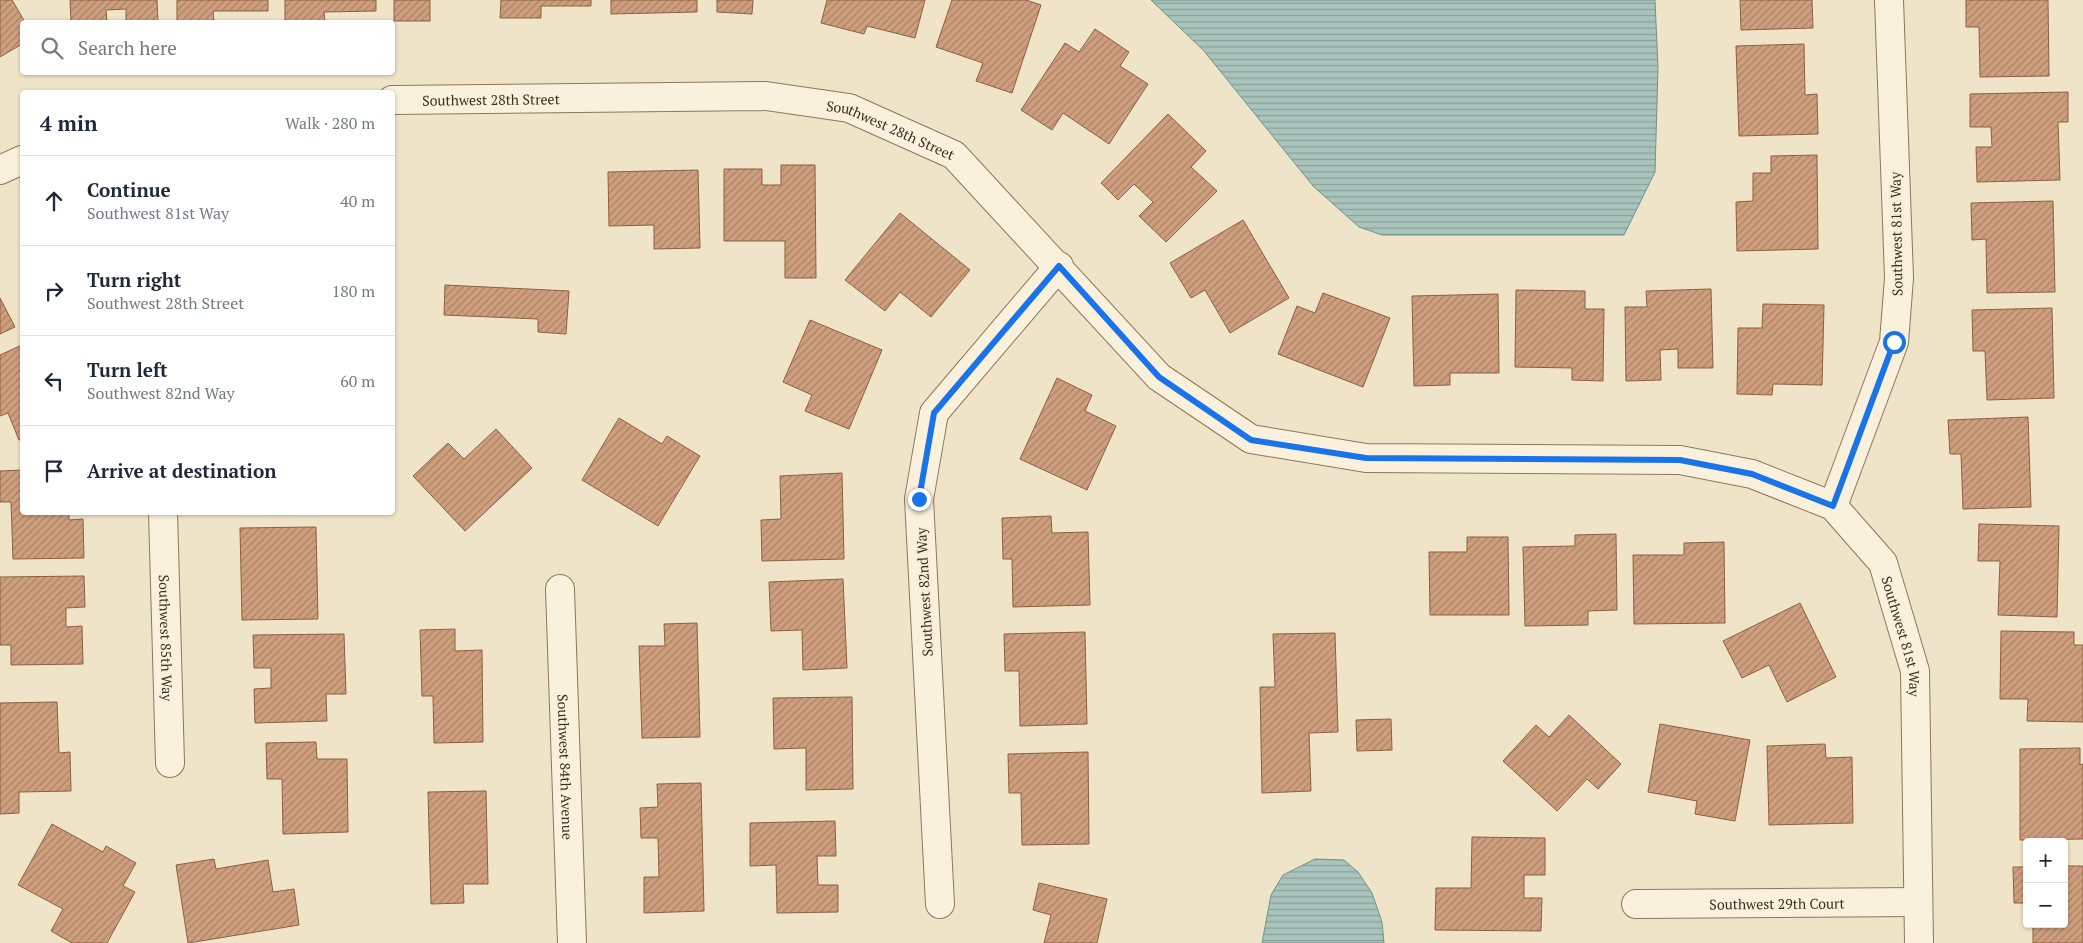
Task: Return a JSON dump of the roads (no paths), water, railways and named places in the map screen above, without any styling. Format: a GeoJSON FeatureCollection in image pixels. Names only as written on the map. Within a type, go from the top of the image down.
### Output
{"type":"FeatureCollection","features":[{"type":"Feature","properties":{"kind":"street","name":"Southwest 81st Way"},"geometry":{"type":"LineString","coordinates":[[1889,0],[1899,278],[1894,342],[1833,506],[1883,563],[1915,672],[1918,943]]}},
{"type":"Feature","properties":{"kind":"street","name":"Southwest 28th Street"},"geometry":{"type":"LineString","coordinates":[[395,100],[766,96],[849,108],[954,155],[1059,266],[1159,377],[1251,440],[1366,458],[1680,460],[1752,474],[1833,506]]}},
{"type":"Feature","properties":{"kind":"street","name":"Southwest 82nd Way"},"geometry":{"type":"LineString","coordinates":[[940,904],[919,499],[934,413],[1059,266]]}},
{"type":"Feature","properties":{"kind":"street","name":"Southwest 85th Way"},"geometry":{"type":"LineString","coordinates":[[163,515],[170,764]]}},
{"type":"Feature","properties":{"kind":"street","name":"Southwest 84th Avenue"},"geometry":{"type":"LineString","coordinates":[[560,590],[572,943]]}},
{"type":"Feature","properties":{"kind":"street","name":"Southwest 29th Court"},"geometry":{"type":"LineString","coordinates":[[1636,904],[1917,902]]}},
{"type":"Feature","properties":{"kind":"water"},"geometry":{"type":"Polygon","coordinates":[[[1151,0],[1655,0],[1658,68],[1655,172],[1624,235],[1382,235],[1359,227],[1313,186],[1204,51],[1151,0]]]}},
{"type":"Feature","properties":{"kind":"water"},"geometry":{"type":"Polygon","coordinates":[[[1315,859],[1344,860],[1358,872],[1372,893],[1382,922],[1384,943],[1262,943],[1271,895],[1283,875],[1315,859]]]}}]}
